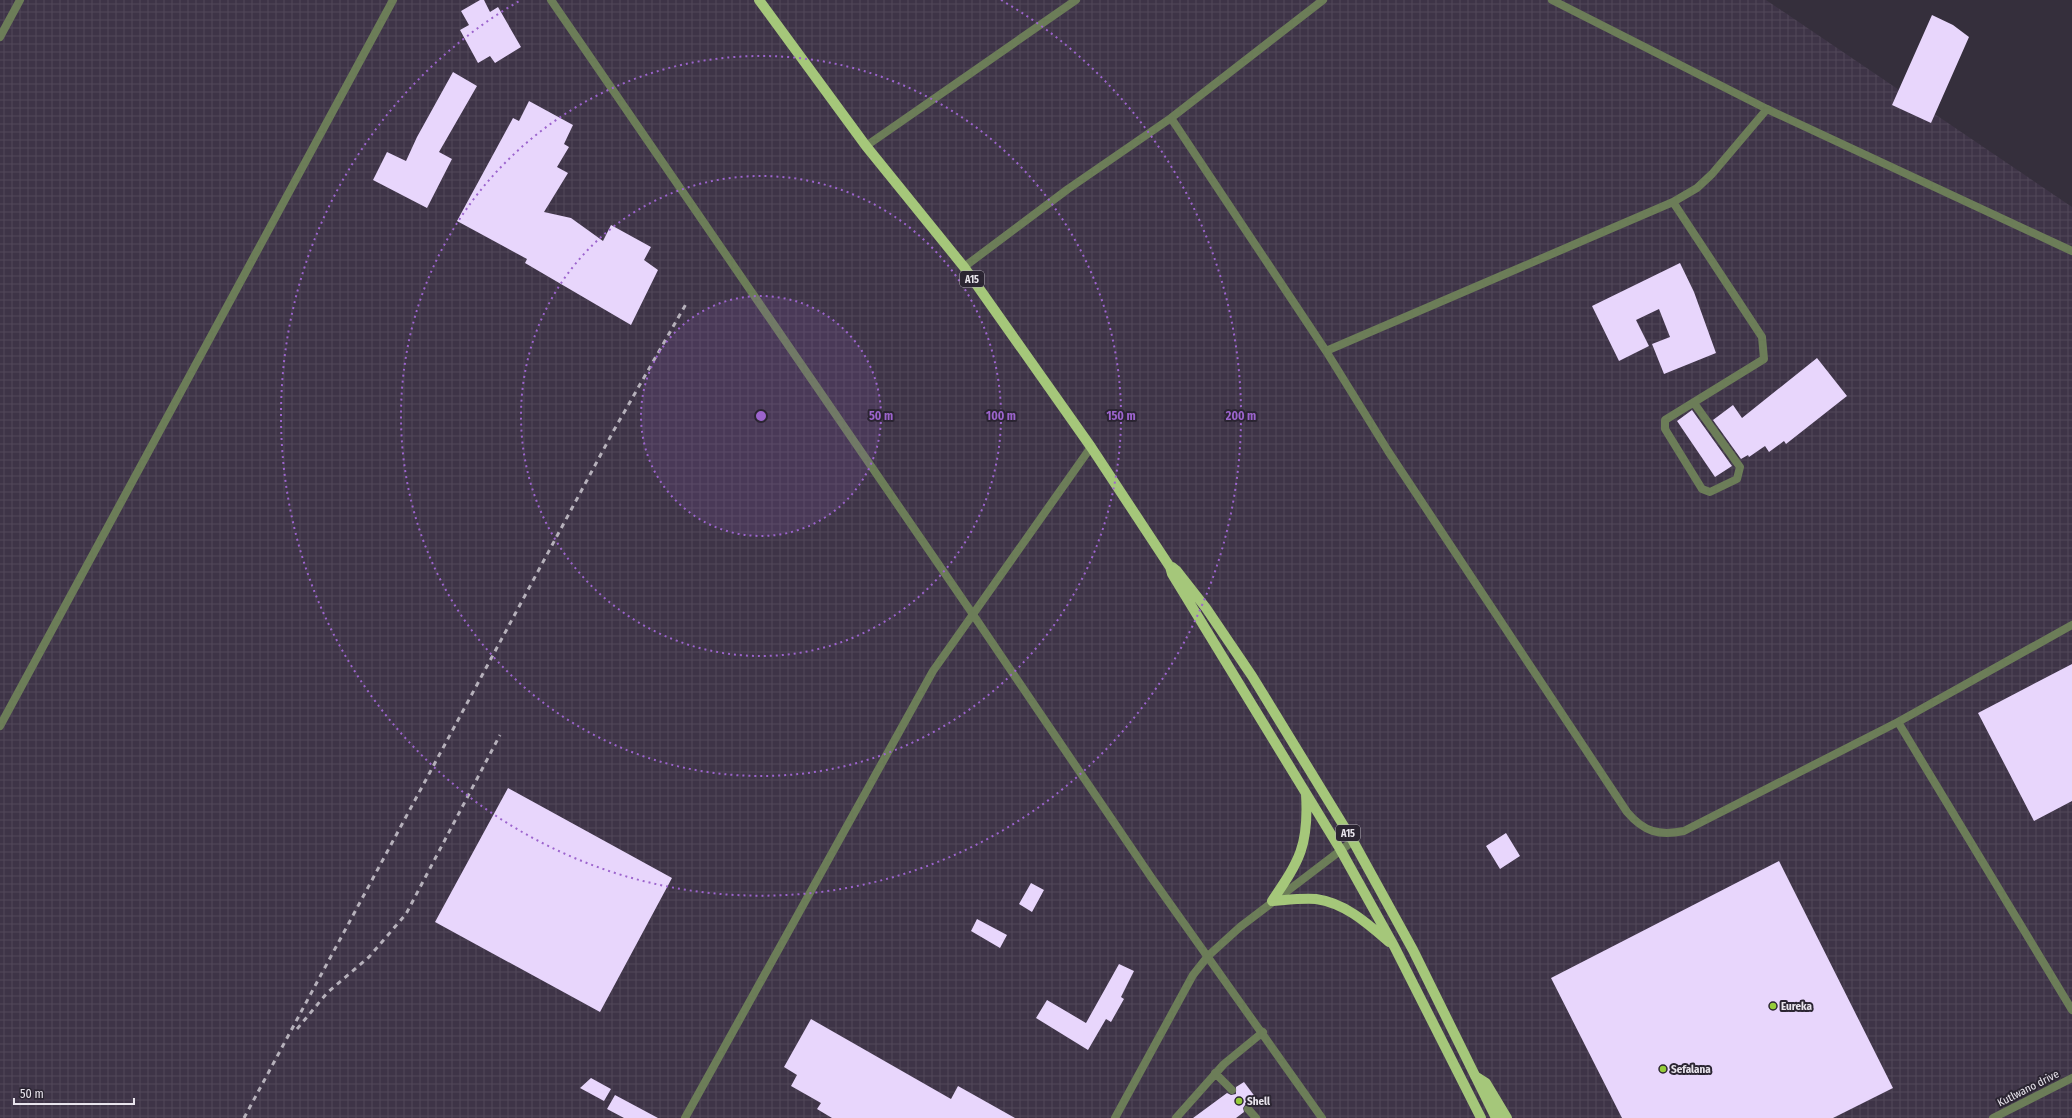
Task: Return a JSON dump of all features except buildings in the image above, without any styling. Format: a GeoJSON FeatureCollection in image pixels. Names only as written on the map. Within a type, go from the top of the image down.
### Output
{"type":"FeatureCollection","features":[{"type":"Feature","properties":{"kind":"main road","name":"A15"},"geometry":{"type":"LineString","coordinates":[[759,0],[866,146],[964,268],[1091,447],[1170,567],[1172,574],[1340,849],[1394,946],[1481,1118]]}},
{"type":"Feature","properties":{"kind":"main road","name":"A15"},"geometry":{"type":"LineString","coordinates":[[1170,567],[1177,571],[1206,608],[1248,670],[1353,841],[1413,950],[1496,1118]]}},
{"type":"Feature","properties":{"kind":"main road"},"geometry":{"type":"LineString","coordinates":[[1272,901],[1295,866],[1303,848],[1307,831],[1306,793]]}},
{"type":"Feature","properties":{"kind":"main road"},"geometry":{"type":"LineString","coordinates":[[1272,901],[1315,899],[1334,903],[1352,912],[1394,946]]}},
{"type":"Feature","properties":{"kind":"main road"},"geometry":{"type":"LineString","coordinates":[[1474,1076],[1486,1083],[1507,1118]]}},
{"type":"Feature","properties":{"kind":"street"},"geometry":{"type":"LineString","coordinates":[[0,37],[20,0]]}},
{"type":"Feature","properties":{"kind":"street"},"geometry":{"type":"LineString","coordinates":[[0,726],[393,0]]}},
{"type":"Feature","properties":{"kind":"street"},"geometry":{"type":"LineString","coordinates":[[551,0],[972,613],[1138,858],[1263,1032],[1322,1118]]}},
{"type":"Feature","properties":{"kind":"street"},"geometry":{"type":"LineString","coordinates":[[964,268],[1068,189],[1171,118],[1323,0]]}},
{"type":"Feature","properties":{"kind":"street"},"geometry":{"type":"LineString","coordinates":[[1552,0],[1767,109],[2072,250]]}},
{"type":"Feature","properties":{"kind":"street"},"geometry":{"type":"LineString","coordinates":[[866,146],[1073,1]]}},
{"type":"Feature","properties":{"kind":"street"},"geometry":{"type":"LineString","coordinates":[[1326,351],[1673,202],[1697,188],[1712,174],[1767,109]]}},
{"type":"Feature","properties":{"kind":"street"},"geometry":{"type":"LineString","coordinates":[[1171,118],[1326,351],[1388,451],[1627,812],[1638,825],[1653,831],[1668,834],[1684,830],[1898,722],[2072,625]]}},
{"type":"Feature","properties":{"kind":"street"},"geometry":{"type":"LineString","coordinates":[[1673,202],[1762,337],[1764,359],[1665,420],[1665,429],[1702,489],[1710,492],[1737,479],[1740,467],[1694,403]]}},
{"type":"Feature","properties":{"kind":"street"},"geometry":{"type":"LineString","coordinates":[[685,1118],[933,670],[1091,447]]}},
{"type":"Feature","properties":{"kind":"street"},"geometry":{"type":"LineString","coordinates":[[1898,722],[2072,1010]]}},
{"type":"Feature","properties":{"kind":"street"},"geometry":{"type":"LineString","coordinates":[[1115,1118],[1193,975],[1208,956],[1272,901],[1340,849],[1353,841]]}},
{"type":"Feature","properties":{"kind":"street"},"geometry":{"type":"LineString","coordinates":[[1176,1118],[1215,1073],[1263,1032]]}},
{"type":"Feature","properties":{"kind":"street"},"geometry":{"type":"LineString","coordinates":[[1215,1073],[1232,1090]]}},
{"type":"Feature","properties":{"kind":"street","name":"Kutlwano drive"},"geometry":{"type":"LineString","coordinates":[[1993,1118],[2072,1078]]}},
{"type":"Feature","properties":{"kind":"street"},"geometry":{"type":"LineString","coordinates":[[1248,1109],[1256,1118]]}},
{"type":"Feature","properties":{"kind":"shaded area"},"geometry":{"type":"Polygon","coordinates":[[[0,0],[1766,0],[2072,207],[2072,1118],[0,1118],[0,0]]]}},
{"type":"Feature","properties":{"kind":"railway"},"geometry":{"type":"LineString","coordinates":[[244,1118],[614,430],[686,304]]}},
{"type":"Feature","properties":{"kind":"railway"},"geometry":{"type":"LineString","coordinates":[[297,1029],[327,993],[369,957],[406,914],[500,735]]}},
{"type":"Feature","properties":{"kind":"place","name":"Eureka"},"geometry":{"type":"Point","coordinates":[1773,1006]}},
{"type":"Feature","properties":{"kind":"place","name":"Sefalana"},"geometry":{"type":"Point","coordinates":[1663,1069]}},
{"type":"Feature","properties":{"kind":"place","name":"Shell"},"geometry":{"type":"Point","coordinates":[1239,1101]}}]}
